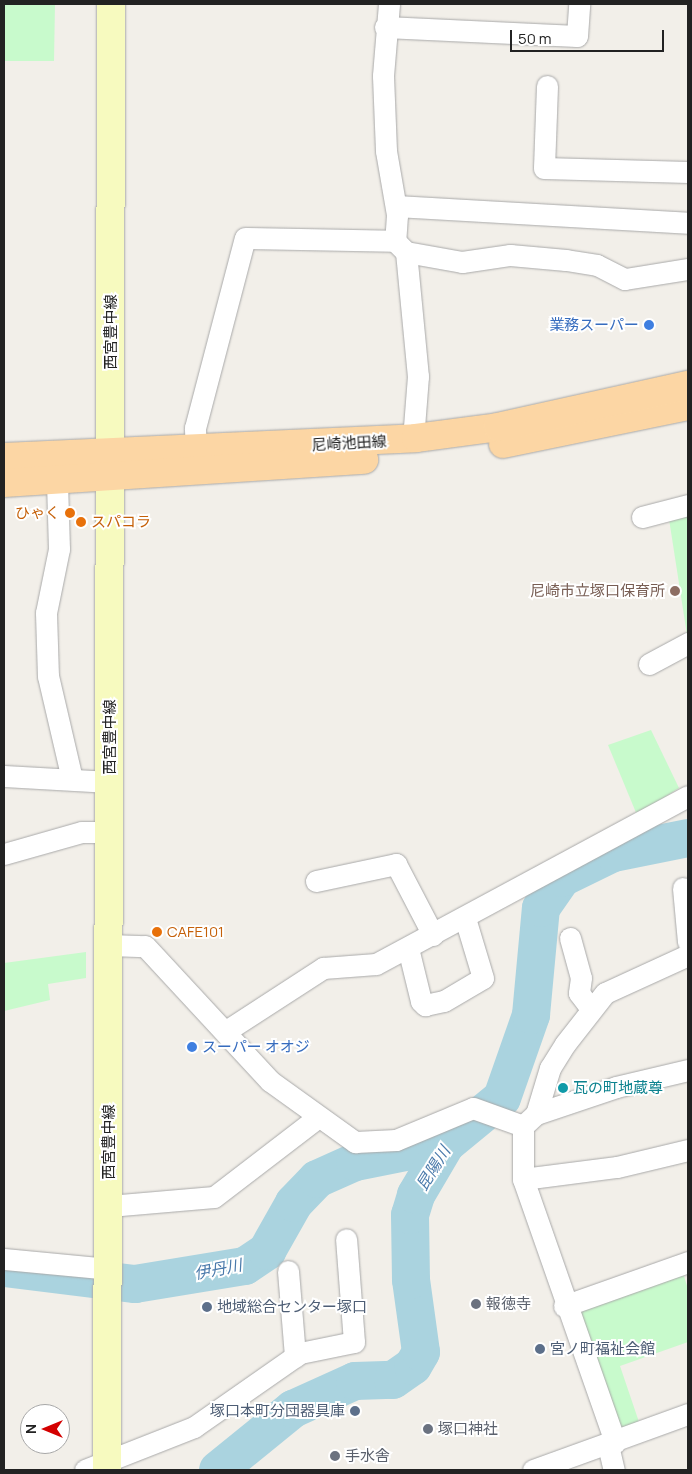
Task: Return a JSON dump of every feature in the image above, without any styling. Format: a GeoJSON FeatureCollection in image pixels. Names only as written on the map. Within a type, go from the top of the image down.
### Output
{"type":"FeatureCollection","features":[{"type":"Feature","properties":{"kind":"main road","name":"西宮豊中線"},"geometry":{"type":"LineString","coordinates":[[99,1468],[109,1278],[111,4]]}},
{"type":"Feature","properties":{"kind":"main road","name":"尼崎池田線"},"geometry":{"type":"LineString","coordinates":[[4,483],[56,482],[111,466],[196,449],[413,439],[498,428],[688,385]]}},
{"type":"Feature","properties":{"kind":"main road","name":"尼崎池田線"},"geometry":{"type":"LineString","coordinates":[[4,457],[111,466],[443,454],[593,429],[688,406]]}},
{"type":"Feature","properties":{"kind":"street"},"geometry":{"type":"LineString","coordinates":[[389,4],[385,27],[386,152],[396,206],[418,376],[413,439]]}},
{"type":"Feature","properties":{"kind":"street"},"geometry":{"type":"LineString","coordinates":[[385,27],[577,36],[579,4]]}},
{"type":"Feature","properties":{"kind":"street"},"geometry":{"type":"LineString","coordinates":[[547,86],[544,168],[688,172]]}},
{"type":"Feature","properties":{"kind":"street"},"geometry":{"type":"LineString","coordinates":[[396,206],[688,223]]}},
{"type":"Feature","properties":{"kind":"street"},"geometry":{"type":"LineString","coordinates":[[196,449],[195,428],[245,238],[400,247],[462,262],[510,255],[557,258],[597,265],[625,279],[688,269]]}},
{"type":"Feature","properties":{"kind":"street"},"geometry":{"type":"LineString","coordinates":[[56,482],[59,548],[46,613],[48,676],[72,779]]}},
{"type":"Feature","properties":{"kind":"street"},"geometry":{"type":"LineString","coordinates":[[642,517],[688,506]]}},
{"type":"Feature","properties":{"kind":"street"},"geometry":{"type":"LineString","coordinates":[[649,664],[688,643]]}},
{"type":"Feature","properties":{"kind":"street"},"geometry":{"type":"LineString","coordinates":[[4,776],[110,782]]}},
{"type":"Feature","properties":{"kind":"street"},"geometry":{"type":"LineString","coordinates":[[226,1031],[323,968],[376,964],[433,936],[688,796]]}},
{"type":"Feature","properties":{"kind":"street"},"geometry":{"type":"LineString","coordinates":[[4,854],[82,832],[110,832]]}},
{"type":"Feature","properties":{"kind":"street"},"geometry":{"type":"LineString","coordinates":[[316,881],[396,864],[433,936]]}},
{"type":"Feature","properties":{"kind":"street"},"geometry":{"type":"LineString","coordinates":[[683,888],[688,942]]}},
{"type":"Feature","properties":{"kind":"street"},"geometry":{"type":"LineString","coordinates":[[408,948],[421,1000],[425,1005],[444,1001],[483,978],[465,918]]}},
{"type":"Feature","properties":{"kind":"street"},"geometry":{"type":"LineString","coordinates":[[570,938],[581,978],[579,993],[591,1009]]}},
{"type":"Feature","properties":{"kind":"street"},"geometry":{"type":"LineString","coordinates":[[109,945],[145,946],[270,1080],[317,1118],[356,1142],[368,1144],[396,1140],[462,1110],[478,1108],[522,1120],[616,1087],[688,1070]]}},
{"type":"Feature","properties":{"kind":"street"},"geometry":{"type":"LineString","coordinates":[[614,1470],[611,1444],[523,1179],[522,1120],[550,1068],[591,1009],[605,993],[688,955]]}},
{"type":"Feature","properties":{"kind":"street"},"geometry":{"type":"LineString","coordinates":[[109,1206],[214,1197],[317,1118]]}},
{"type":"Feature","properties":{"kind":"street"},"geometry":{"type":"LineString","coordinates":[[523,1179],[617,1167],[688,1150]]}},
{"type":"Feature","properties":{"kind":"street"},"geometry":{"type":"LineString","coordinates":[[99,1468],[194,1427],[295,1357],[354,1342],[346,1238]]}},
{"type":"Feature","properties":{"kind":"street"},"geometry":{"type":"LineString","coordinates":[[4,1258],[109,1278]]}},
{"type":"Feature","properties":{"kind":"street"},"geometry":{"type":"LineString","coordinates":[[564,1306],[688,1262]]}},
{"type":"Feature","properties":{"kind":"street"},"geometry":{"type":"LineString","coordinates":[[288,1272],[295,1357]]}},
{"type":"Feature","properties":{"kind":"street"},"geometry":{"type":"LineString","coordinates":[[534,1470],[611,1444],[688,1414]]}},
{"type":"Feature","properties":{"kind":"green space"},"geometry":{"type":"Polygon","coordinates":[[[4,4],[55,4],[54,61],[4,61],[4,4]]]}},
{"type":"Feature","properties":{"kind":"green space"},"geometry":{"type":"Polygon","coordinates":[[[688,514],[688,634],[687,635],[669,519],[688,514]]]}},
{"type":"Feature","properties":{"kind":"green space"},"geometry":{"type":"Polygon","coordinates":[[[651,730],[679,788],[637,815],[608,745],[651,730]]]}},
{"type":"Feature","properties":{"kind":"green space"},"geometry":{"type":"Polygon","coordinates":[[[86,952],[86,978],[48,984],[50,1000],[4,1011],[4,963],[86,952]]]}},
{"type":"Feature","properties":{"kind":"green space"},"geometry":{"type":"Polygon","coordinates":[[[682,1270],[688,1289],[688,1342],[620,1366],[639,1422],[621,1431],[576,1310],[682,1270]]]}},
{"type":"Feature","properties":{"kind":"waterway","name":"昆陽川"},"geometry":{"type":"LineString","coordinates":[[218,1470],[293,1409],[355,1381],[393,1380],[413,1366],[421,1352],[411,1280],[410,1215],[416,1195],[446,1144],[502,1098],[531,1015],[541,908],[562,878],[613,853],[688,838]]}},
{"type":"Feature","properties":{"kind":"waterway","name":"伊丹川"},"geometry":{"type":"LineString","coordinates":[[4,1268],[135,1284],[245,1266],[267,1251],[294,1203],[317,1179],[355,1162],[446,1144]]}},
{"type":"Feature","properties":{"kind":"place","name":"業務スーパー"},"geometry":{"type":"Point","coordinates":[649,325]}},
{"type":"Feature","properties":{"kind":"place","name":"ひゃく"},"geometry":{"type":"Point","coordinates":[70,513]}},
{"type":"Feature","properties":{"kind":"place","name":"スパコラ"},"geometry":{"type":"Point","coordinates":[81,522]}},
{"type":"Feature","properties":{"kind":"place","name":"尼崎市立塚口保育所"},"geometry":{"type":"Point","coordinates":[675,591]}},
{"type":"Feature","properties":{"kind":"place","name":"CAFE101"},"geometry":{"type":"Point","coordinates":[157,932]}},
{"type":"Feature","properties":{"kind":"place","name":"スーパー オオジ"},"geometry":{"type":"Point","coordinates":[192,1047]}},
{"type":"Feature","properties":{"kind":"place","name":"瓦の町地蔵尊"},"geometry":{"type":"Point","coordinates":[563,1088]}},
{"type":"Feature","properties":{"kind":"place","name":"報徳寺"},"geometry":{"type":"Point","coordinates":[476,1304]}},
{"type":"Feature","properties":{"kind":"place","name":"地域総合センター塚口"},"geometry":{"type":"Point","coordinates":[207,1307]}},
{"type":"Feature","properties":{"kind":"place","name":"宮ノ町福祉会館"},"geometry":{"type":"Point","coordinates":[540,1349]}},
{"type":"Feature","properties":{"kind":"place","name":"塚口本町分団器具庫"},"geometry":{"type":"Point","coordinates":[355,1411]}},
{"type":"Feature","properties":{"kind":"place","name":"塚口神社"},"geometry":{"type":"Point","coordinates":[428,1429]}},
{"type":"Feature","properties":{"kind":"place","name":"手水舎"},"geometry":{"type":"Point","coordinates":[335,1456]}}]}
